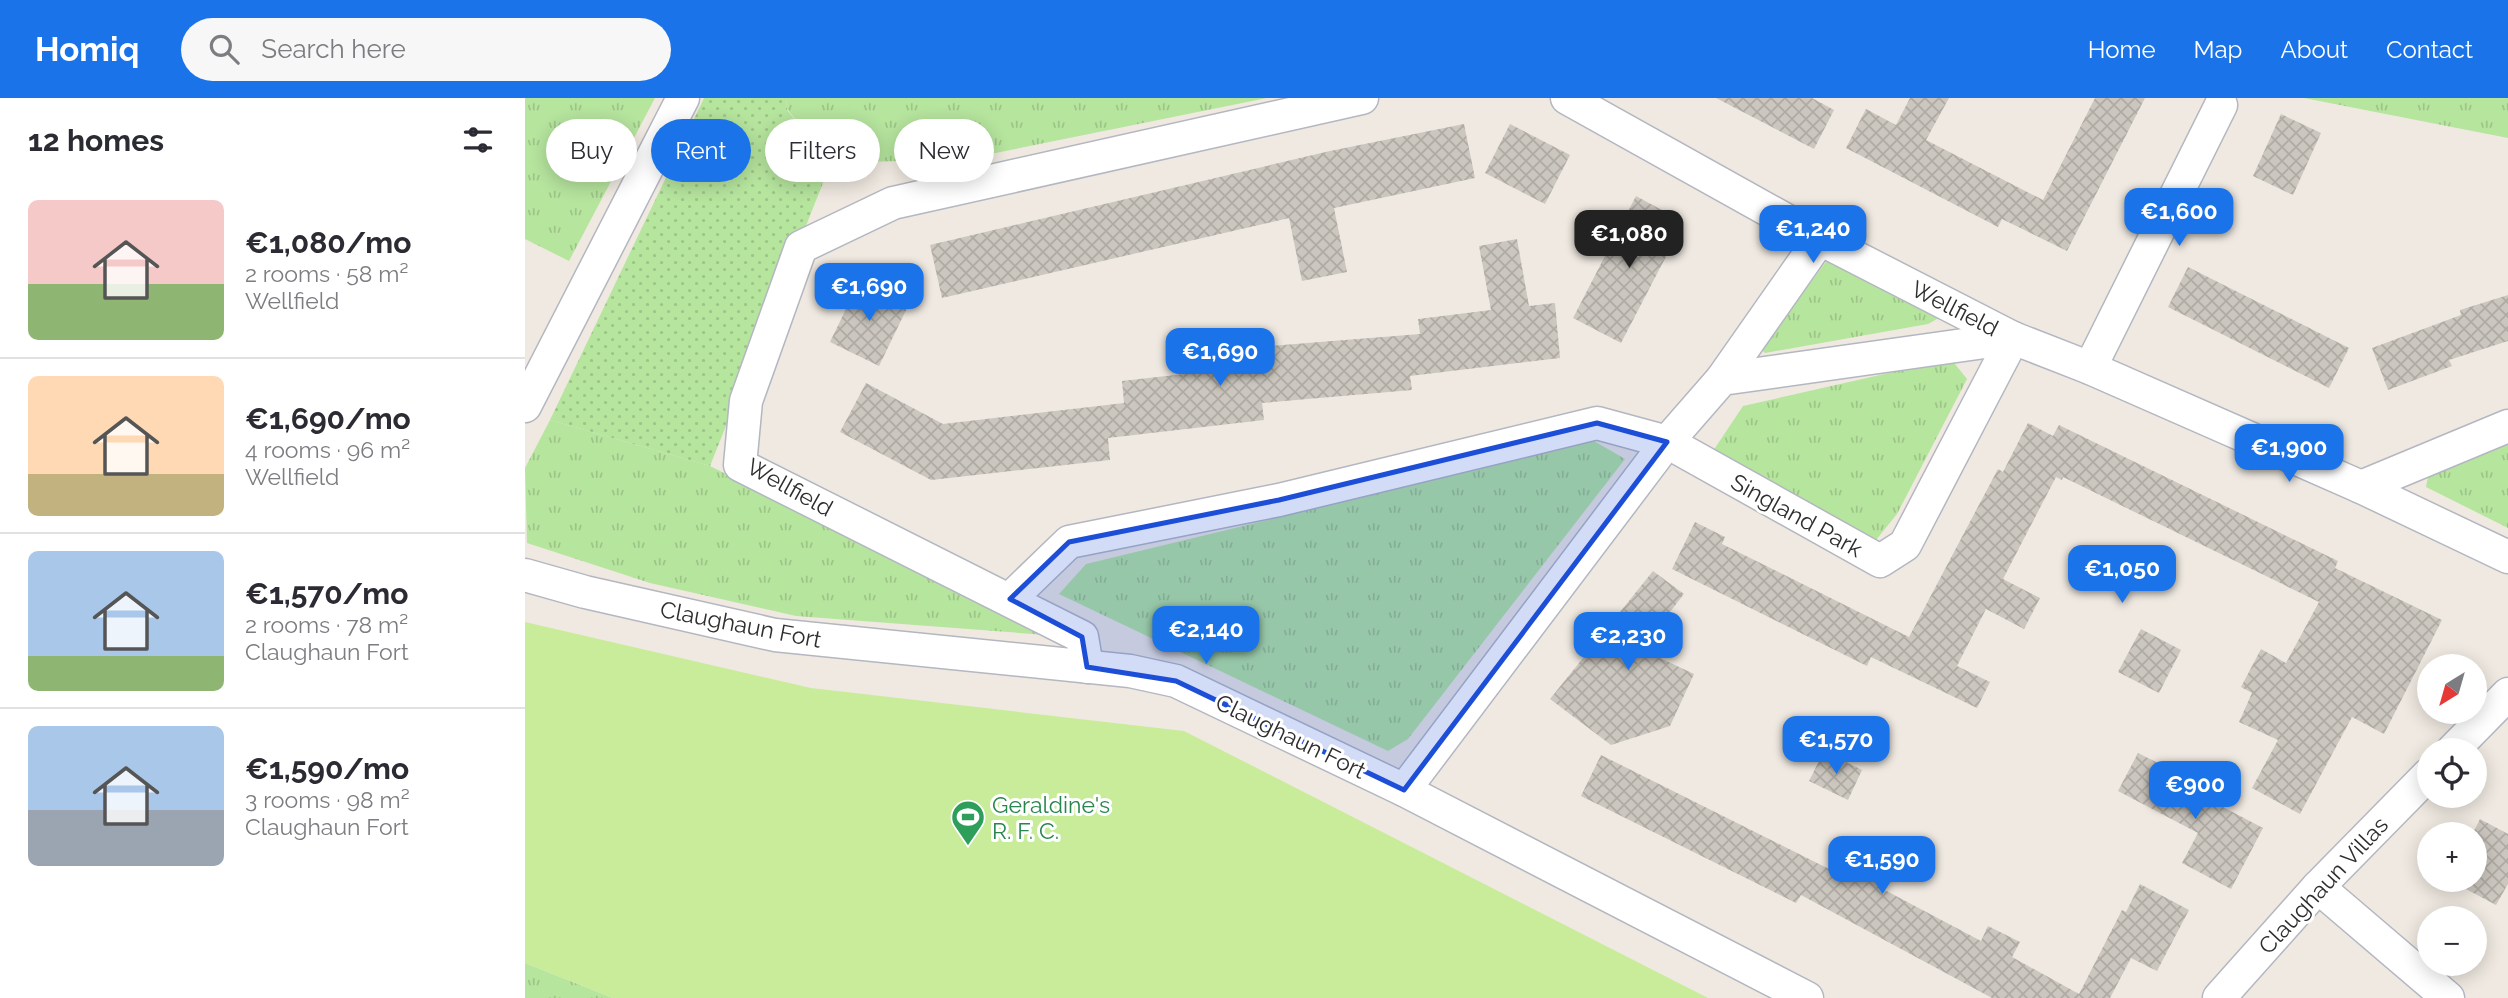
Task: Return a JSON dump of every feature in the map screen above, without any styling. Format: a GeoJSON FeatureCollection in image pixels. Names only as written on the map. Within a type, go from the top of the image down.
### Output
{"type":"FeatureCollection","features":[{"type":"Feature","properties":{"kind":"street"},"geometry":{"type":"LineString","coordinates":[[525,406],[683,98]]}},
{"type":"Feature","properties":{"kind":"street","name":"Wellfield"},"geometry":{"type":"LineString","coordinates":[[1087,667],[1082,637],[740,465],[746,401],[801,247],[893,203],[1362,98]]}},
{"type":"Feature","properties":{"kind":"street","name":"Wellfield"},"geometry":{"type":"LineString","coordinates":[[1567,98],[1820,239],[2013,338],[2090,368],[2361,487],[2508,557]]}},
{"type":"Feature","properties":{"kind":"street"},"geometry":{"type":"LineString","coordinates":[[2090,368],[2221,105]]}},
{"type":"Feature","properties":{"kind":"street"},"geometry":{"type":"LineString","coordinates":[[1404,790],[1667,442],[1722,379],[1820,239]]}},
{"type":"Feature","properties":{"kind":"street"},"geometry":{"type":"LineString","coordinates":[[1722,379],[2013,338]]}},
{"type":"Feature","properties":{"kind":"street","name":"Singland Park"},"geometry":{"type":"LineString","coordinates":[[1667,442],[1880,561],[1905,545],[2013,338]]}},
{"type":"Feature","properties":{"kind":"street"},"geometry":{"type":"LineString","coordinates":[[1010,600],[1069,542],[1279,500],[1597,423],[1667,442]]}},
{"type":"Feature","properties":{"kind":"street"},"geometry":{"type":"LineString","coordinates":[[2361,487],[2508,426]]}},
{"type":"Feature","properties":{"kind":"street","name":"Claughaun Fort"},"geometry":{"type":"LineString","coordinates":[[525,575],[585,592],[775,635],[1130,671],[1176,681],[1404,790],[1807,998]]}},
{"type":"Feature","properties":{"kind":"street"},"geometry":{"type":"LineString","coordinates":[[2465,738],[2508,694]]}},
{"type":"Feature","properties":{"kind":"street","name":"Claughaun Villas"},"geometry":{"type":"LineString","coordinates":[[2219,998],[2318,887],[2417,786]]}},
{"type":"Feature","properties":{"kind":"street"},"geometry":{"type":"LineString","coordinates":[[2318,887],[2448,998]]}},
{"type":"Feature","properties":{"kind":"highlighted area"},"geometry":{"type":"Polygon","coordinates":[[[1597,423],[1667,442],[1404,790],[1176,681],[1087,667],[1082,637],[1010,599],[1069,542],[1279,500],[1597,423]]]}},
{"type":"Feature","properties":{"kind":"green space"},"geometry":{"type":"Polygon","coordinates":[[[525,98],[655,98],[637,132],[637,119],[546,119],[546,182],[611,182],[569,261],[525,239],[525,98]]]}},
{"type":"Feature","properties":{"kind":"green space"},"geometry":{"type":"Polygon","coordinates":[[[704,98],[786,98],[787,110],[794,119],[765,119],[765,182],[823,182],[710,466],[550,420],[664,182],[751,182],[751,119],[694,119],[704,98]]]}},
{"type":"Feature","properties":{"kind":"green space"},"geometry":{"type":"Polygon","coordinates":[[[786,98],[1267,98],[994,153],[994,119],[894,119],[894,161],[880,162],[880,119],[795,119],[787,109],[786,98]]]}},
{"type":"Feature","properties":{"kind":"green space"},"geometry":{"type":"Polygon","coordinates":[[[2304,98],[2508,98],[2508,138],[2304,98]]]}},
{"type":"Feature","properties":{"kind":"green space"},"geometry":{"type":"Polygon","coordinates":[[[1832,254],[1948,313],[1928,324],[1765,353],[1761,349],[1832,254]]]}},
{"type":"Feature","properties":{"kind":"green space"},"geometry":{"type":"Polygon","coordinates":[[[1951,359],[1967,379],[1897,514],[1876,540],[1713,451],[1743,406],[1951,359]]]}},
{"type":"Feature","properties":{"kind":"green space"},"geometry":{"type":"Polygon","coordinates":[[[550,420],[710,466],[1046,635],[796,616],[650,583],[527,543],[525,468],[550,420]]]}},
{"type":"Feature","properties":{"kind":"green space"},"geometry":{"type":"Polygon","coordinates":[[[2508,437],[2508,528],[2426,487],[2430,467],[2508,437]]]}},
{"type":"Feature","properties":{"kind":"green space"},"geometry":{"type":"Polygon","coordinates":[[[1594,441],[1625,459],[1408,739],[1388,751],[1059,594],[1086,564],[1594,441]]]}},
{"type":"Feature","properties":{"kind":"green space","name":"Geraldine's R. F. C."},"geometry":{"type":"Polygon","coordinates":[[[525,622],[811,688],[1184,731],[1708,998],[613,998],[525,963],[525,622]]]}},
{"type":"Feature","properties":{"kind":"green space"},"geometry":{"type":"Polygon","coordinates":[[[525,963],[613,998],[525,998],[525,963]]]}},
{"type":"Feature","properties":{"kind":"building"},"geometry":{"type":"Polygon","coordinates":[[[1716,98],[1812,98],[1834,110],[1814,149],[1716,98]]]}},
{"type":"Feature","properties":{"kind":"building"},"geometry":{"type":"Polygon","coordinates":[[[1910,98],[1949,98],[1926,140],[2043,200],[2095,98],[2145,98],[2067,251],[2002,219],[1998,227],[1846,148],[1866,109],[1896,125],[1910,98]]]}},
{"type":"Feature","properties":{"kind":"building"},"geometry":{"type":"Polygon","coordinates":[[[2281,114],[2321,133],[2293,195],[2253,176],[2281,114]]]}},
{"type":"Feature","properties":{"kind":"building"},"geometry":{"type":"Polygon","coordinates":[[[1464,124],[1475,178],[1334,208],[1347,272],[1302,281],[1289,218],[942,298],[930,245],[1330,151],[1464,124]]]}},
{"type":"Feature","properties":{"kind":"building"},"geometry":{"type":"Polygon","coordinates":[[[1510,124],[1570,155],[1545,204],[1485,173],[1510,124]]]}},
{"type":"Feature","properties":{"kind":"building"},"geometry":{"type":"Polygon","coordinates":[[[1636,196],[1684,222],[1621,343],[1573,318],[1636,196]]]}},
{"type":"Feature","properties":{"kind":"building"},"geometry":{"type":"Polygon","coordinates":[[[1517,239],[1529,306],[1555,303],[1560,358],[1410,376],[1412,390],[1262,403],[1264,420],[1108,438],[1110,460],[931,480],[840,432],[866,383],[943,424],[1124,403],[1122,381],[1272,364],[1270,346],[1420,334],[1418,319],[1491,310],[1479,246],[1517,239]]]}},
{"type":"Feature","properties":{"kind":"building"},"geometry":{"type":"Polygon","coordinates":[[[2188,267],[2349,348],[2329,388],[2168,307],[2188,267]]]}},
{"type":"Feature","properties":{"kind":"building"},"geometry":{"type":"Polygon","coordinates":[[[860,280],[909,304],[879,366],[830,342],[860,280]]]}},
{"type":"Feature","properties":{"kind":"building"},"geometry":{"type":"Polygon","coordinates":[[[2508,295],[2508,341],[2449,360],[2452,366],[2388,390],[2372,348],[2461,315],[2460,310],[2508,295]]]}},
{"type":"Feature","properties":{"kind":"building"},"geometry":{"type":"Polygon","coordinates":[[[2028,423],[2053,436],[2059,425],[2338,561],[2335,568],[2442,620],[2425,654],[2417,654],[2417,669],[2384,734],[2352,717],[2300,814],[2252,788],[2278,740],[2239,722],[2252,693],[2241,687],[2261,649],[2286,663],[2319,602],[2063,477],[2062,480],[2056,477],[2003,579],[2040,598],[2024,629],[1986,609],[1957,666],[1990,682],[1977,708],[1871,657],[1867,666],[1672,569],[1695,522],[1725,537],[1722,544],[1909,637],[1998,469],[2003,472],[2028,423]]]}},
{"type":"Feature","properties":{"kind":"building"},"geometry":{"type":"Polygon","coordinates":[[[1653,571],[1684,594],[1641,649],[1694,674],[1670,726],[1611,745],[1550,699],[1653,571]]]}},
{"type":"Feature","properties":{"kind":"building"},"geometry":{"type":"Polygon","coordinates":[[[2141,629],[2181,650],[2159,693],[2118,672],[2141,629]]]}},
{"type":"Feature","properties":{"kind":"building"},"geometry":{"type":"Polygon","coordinates":[[[1824,751],[1862,770],[1848,800],[1809,781],[1824,751]]]}},
{"type":"Feature","properties":{"kind":"building"},"geometry":{"type":"Polygon","coordinates":[[[2138,753],[2168,768],[2164,776],[2263,828],[2231,889],[2182,863],[2198,833],[2118,791],[2138,753]]]}},
{"type":"Feature","properties":{"kind":"building"},"geometry":{"type":"Polygon","coordinates":[[[1601,755],[1841,875],[1855,849],[1889,867],[1879,887],[1981,941],[1988,926],[2020,942],[2012,957],[2079,994],[2122,910],[2126,912],[2140,884],[2189,910],[2157,971],[2131,958],[2110,998],[1992,998],[1801,895],[1796,903],[1581,796],[1601,755]]]}},
{"type":"Feature","properties":{"kind":"building"},"geometry":{"type":"Polygon","coordinates":[[[2487,823],[2508,834],[2508,884],[2496,905],[2472,892],[2487,892],[2487,823]]]}},
{"type":"Feature","properties":{"kind":"place","name":"Geraldine's R. F. C."},"geometry":{"type":"Point","coordinates":[968,847]}}]}
